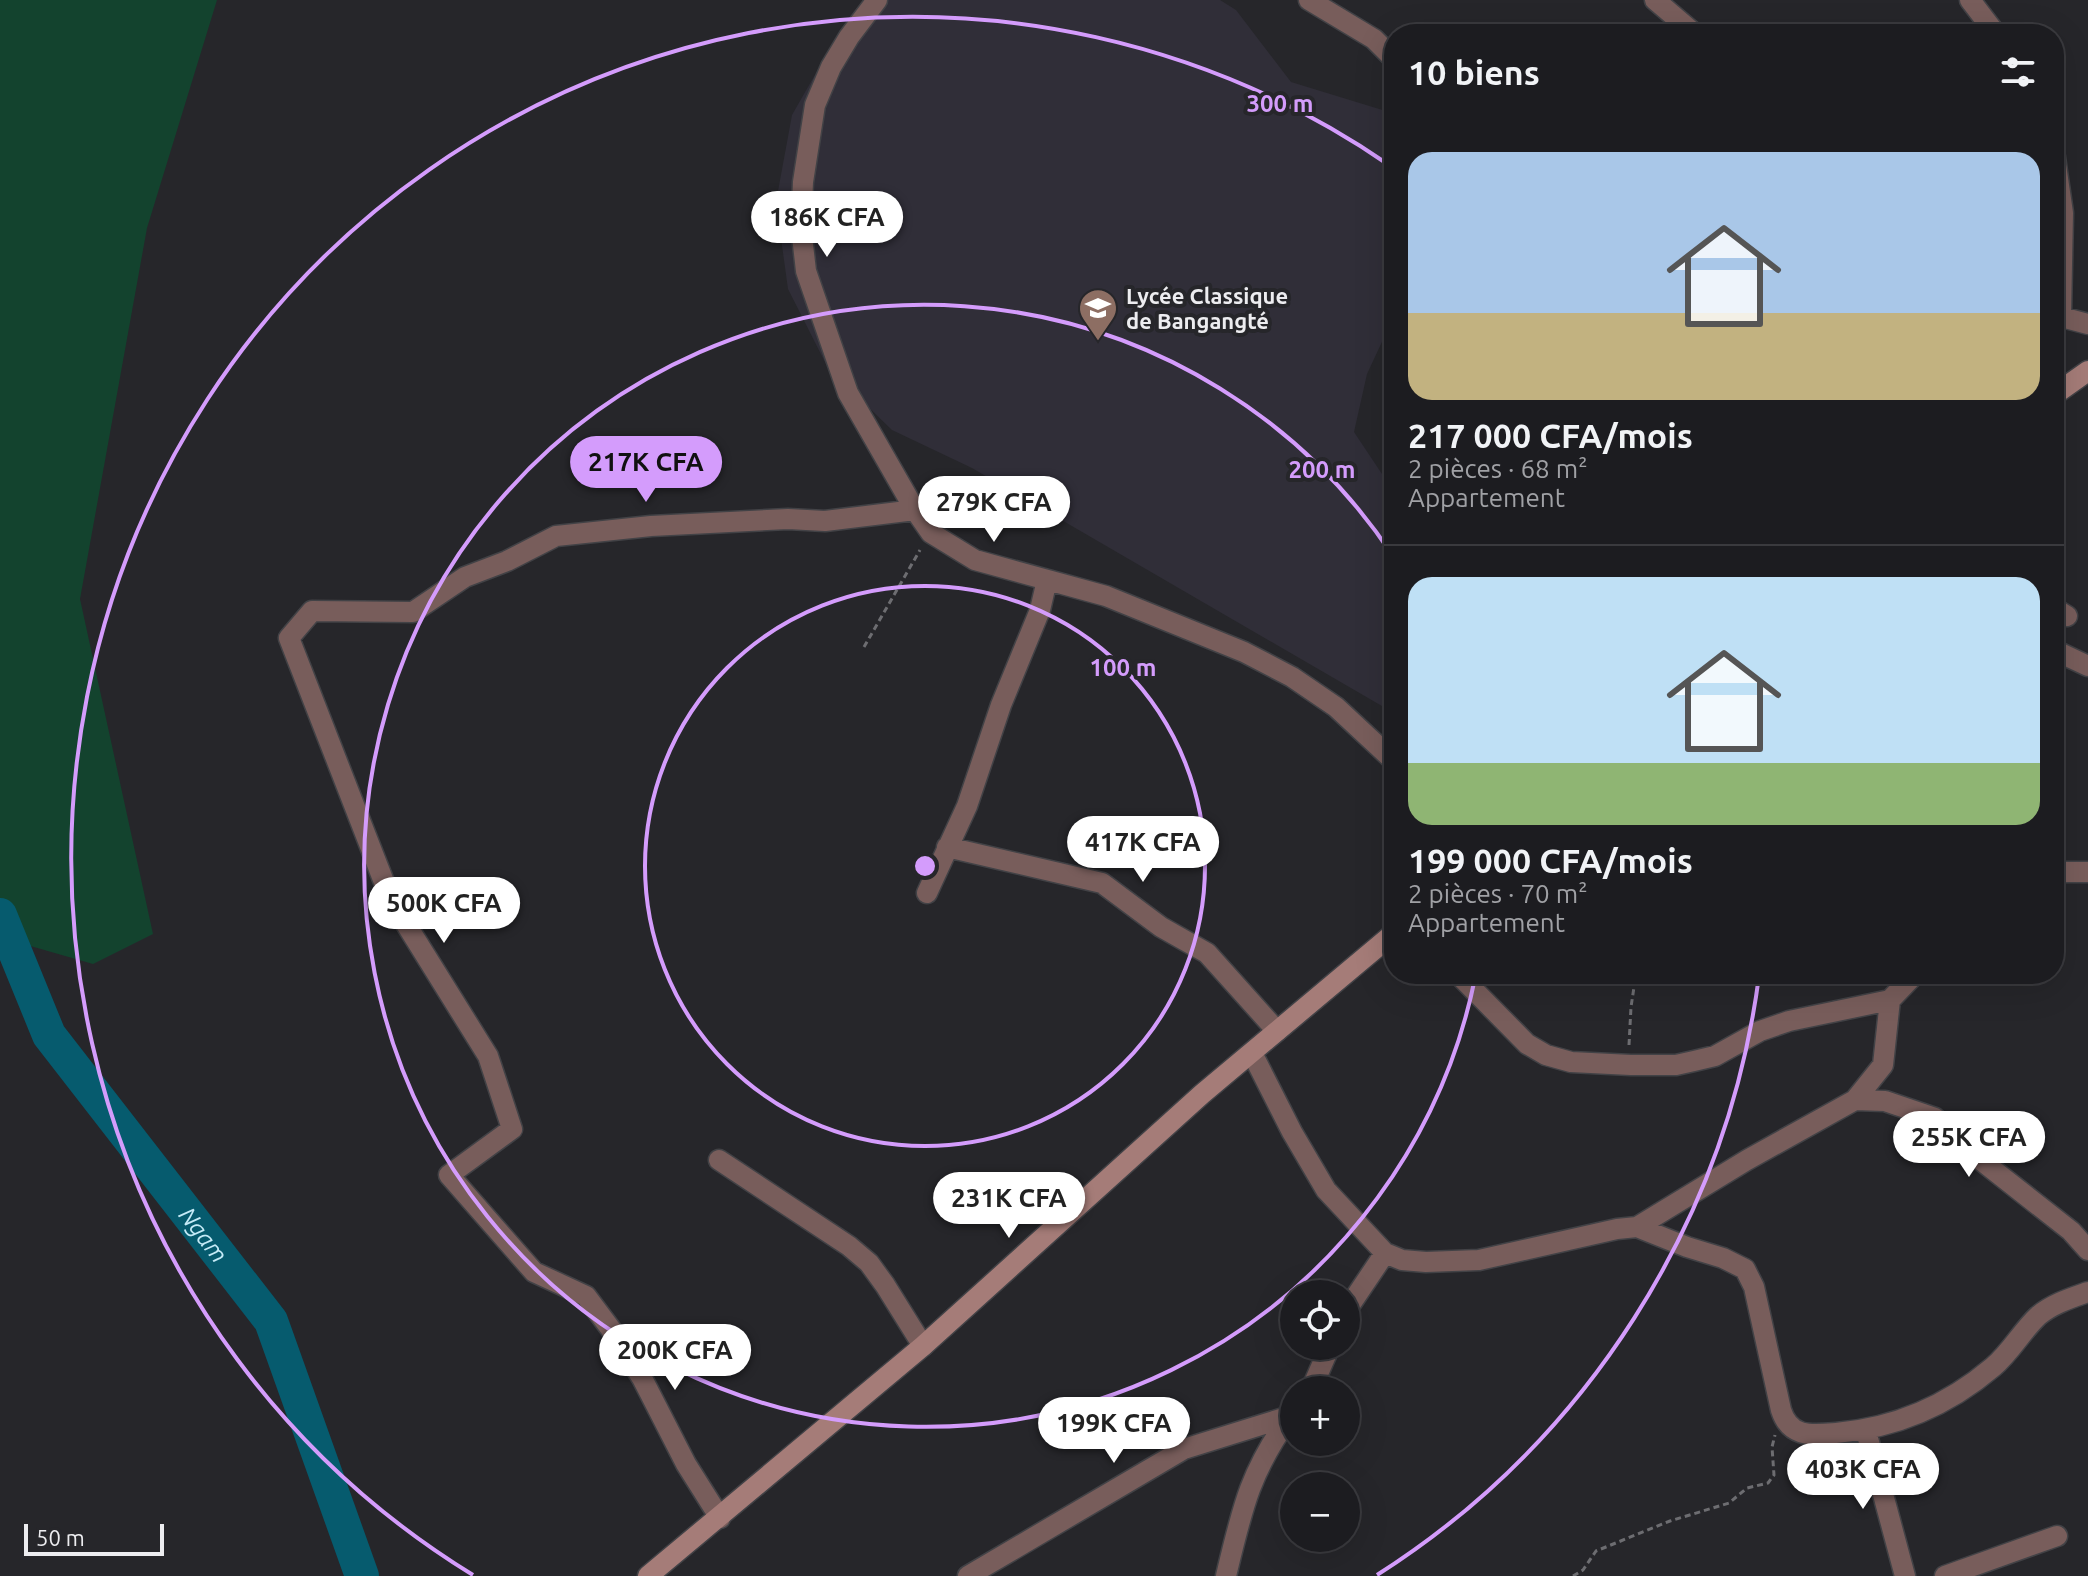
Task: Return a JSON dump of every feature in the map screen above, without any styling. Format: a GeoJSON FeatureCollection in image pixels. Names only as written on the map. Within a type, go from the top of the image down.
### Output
{"type":"FeatureCollection","features":[{"type":"Feature","properties":{"kind":"street"},"geometry":{"type":"LineString","coordinates":[[877,0],[831,67],[815,105],[803,182],[801,227],[806,271],[848,393],[915,510],[931,533],[975,560],[1106,596],[1244,652],[1292,677],[1336,707],[1384,752]]}},
{"type":"Feature","properties":{"kind":"street"},"geometry":{"type":"LineString","coordinates":[[1309,0],[1374,39],[1384,49]]}},
{"type":"Feature","properties":{"kind":"street"},"geometry":{"type":"LineString","coordinates":[[1655,0],[1683,24]]}},
{"type":"Feature","properties":{"kind":"street"},"geometry":{"type":"LineString","coordinates":[[1970,0],[1988,24]]}},
{"type":"Feature","properties":{"kind":"street"},"geometry":{"type":"LineString","coordinates":[[2064,317],[2088,324]]}},
{"type":"Feature","properties":{"kind":"street"},"geometry":{"type":"LineString","coordinates":[[2064,388],[2088,371]]}},
{"type":"Feature","properties":{"kind":"street"},"geometry":{"type":"LineString","coordinates":[[720,1518],[686,1464],[642,1378],[586,1296],[534,1272],[449,1175],[512,1129],[488,1056],[391,900],[289,638],[312,611],[413,612],[465,577],[490,569],[556,536],[651,526],[788,519],[825,521],[915,510]]}},
{"type":"Feature","properties":{"kind":"street"},"geometry":{"type":"LineString","coordinates":[[927,893],[967,806],[1001,705],[1040,610],[1047,580]]}},
{"type":"Feature","properties":{"kind":"street"},"geometry":{"type":"LineString","coordinates":[[2064,655],[2088,666]]}},
{"type":"Feature","properties":{"kind":"street"},"geometry":{"type":"LineString","coordinates":[[947,847],[1102,883],[1161,927],[1207,953],[1277,1031]]}},
{"type":"Feature","properties":{"kind":"street"},"geometry":{"type":"LineString","coordinates":[[2064,872],[2088,872]]}},
{"type":"Feature","properties":{"kind":"street"},"geometry":{"type":"LineString","coordinates":[[648,1576],[923,1346],[1202,1094],[1384,941]]}},
{"type":"Feature","properties":{"kind":"street"},"geometry":{"type":"LineString","coordinates":[[1468,984],[1527,1044],[1546,1055],[1571,1062],[1631,1065],[1676,1065],[1715,1056],[1760,1031],[1789,1021],[1890,1000],[1905,984]]}},
{"type":"Feature","properties":{"kind":"street"},"geometry":{"type":"LineString","coordinates":[[1885,1101],[1883,1065],[1890,1000]]}},
{"type":"Feature","properties":{"kind":"street"},"geometry":{"type":"LineString","coordinates":[[1252,1053],[1326,1190],[1385,1253],[1402,1260],[1426,1262],[1479,1260],[1637,1227],[1747,1160],[1855,1100],[1883,1065]]}},
{"type":"Feature","properties":{"kind":"street"},"geometry":{"type":"LineString","coordinates":[[1855,1100],[1885,1101],[1935,1118],[1973,1154],[2071,1231],[2088,1250]]}},
{"type":"Feature","properties":{"kind":"street"},"geometry":{"type":"LineString","coordinates":[[719,1160],[849,1246],[869,1263],[923,1346]]}},
{"type":"Feature","properties":{"kind":"street"},"geometry":{"type":"LineString","coordinates":[[1637,1227],[1745,1269],[1754,1287],[1784,1418],[1790,1428],[1801,1434],[1866,1431],[1944,1402],[1995,1366],[2039,1315],[2062,1301],[2088,1292]]}},
{"type":"Feature","properties":{"kind":"street"},"geometry":{"type":"LineString","coordinates":[[1360,1290],[1385,1253]]}},
{"type":"Feature","properties":{"kind":"street"},"geometry":{"type":"LineString","coordinates":[[968,1576],[1184,1449],[1280,1418]]}},
{"type":"Feature","properties":{"kind":"street"},"geometry":{"type":"LineString","coordinates":[[1866,1431],[1905,1576]]}},
{"type":"Feature","properties":{"kind":"street"},"geometry":{"type":"LineString","coordinates":[[1226,1576],[1244,1500],[1262,1458],[1280,1432]]}},
{"type":"Feature","properties":{"kind":"street"},"geometry":{"type":"LineString","coordinates":[[1945,1576],[2057,1536]]}},
{"type":"Feature","properties":{"kind":"path"},"geometry":{"type":"LineString","coordinates":[[864,647],[931,533]]}},
{"type":"Feature","properties":{"kind":"path"},"geometry":{"type":"LineString","coordinates":[[1631,1065],[1631,1007],[1634,984]]}},
{"type":"Feature","properties":{"kind":"path"},"geometry":{"type":"LineString","coordinates":[[1573,1576],[1583,1570],[1596,1551],[1670,1521],[1729,1503],[1747,1488],[1771,1480],[1774,1475],[1772,1447],[1784,1418]]}},
{"type":"Feature","properties":{"kind":"shaded area","name":"Lycée Classique de Bangangté"},"geometry":{"type":"Polygon","coordinates":[[[879,0],[1220,0],[1236,10],[1291,82],[1384,110],[1384,337],[1367,374],[1354,432],[1384,477],[1384,707],[972,468],[892,430],[828,368],[788,289],[776,202],[792,115],[836,38],[879,0]]]}},
{"type":"Feature","properties":{"kind":"green space"},"geometry":{"type":"Polygon","coordinates":[[[0,0],[217,0],[147,228],[80,599],[153,934],[93,964],[13,941],[0,931],[0,0]]]}},
{"type":"Feature","properties":{"kind":"waterway","name":"Ngam"},"geometry":{"type":"LineString","coordinates":[[0,915],[49,1035],[271,1321],[362,1576]]}},
{"type":"Feature","properties":{"kind":"place","name":"Lycée Classique de Bangangté"},"geometry":{"type":"Point","coordinates":[1098,342]}}]}
